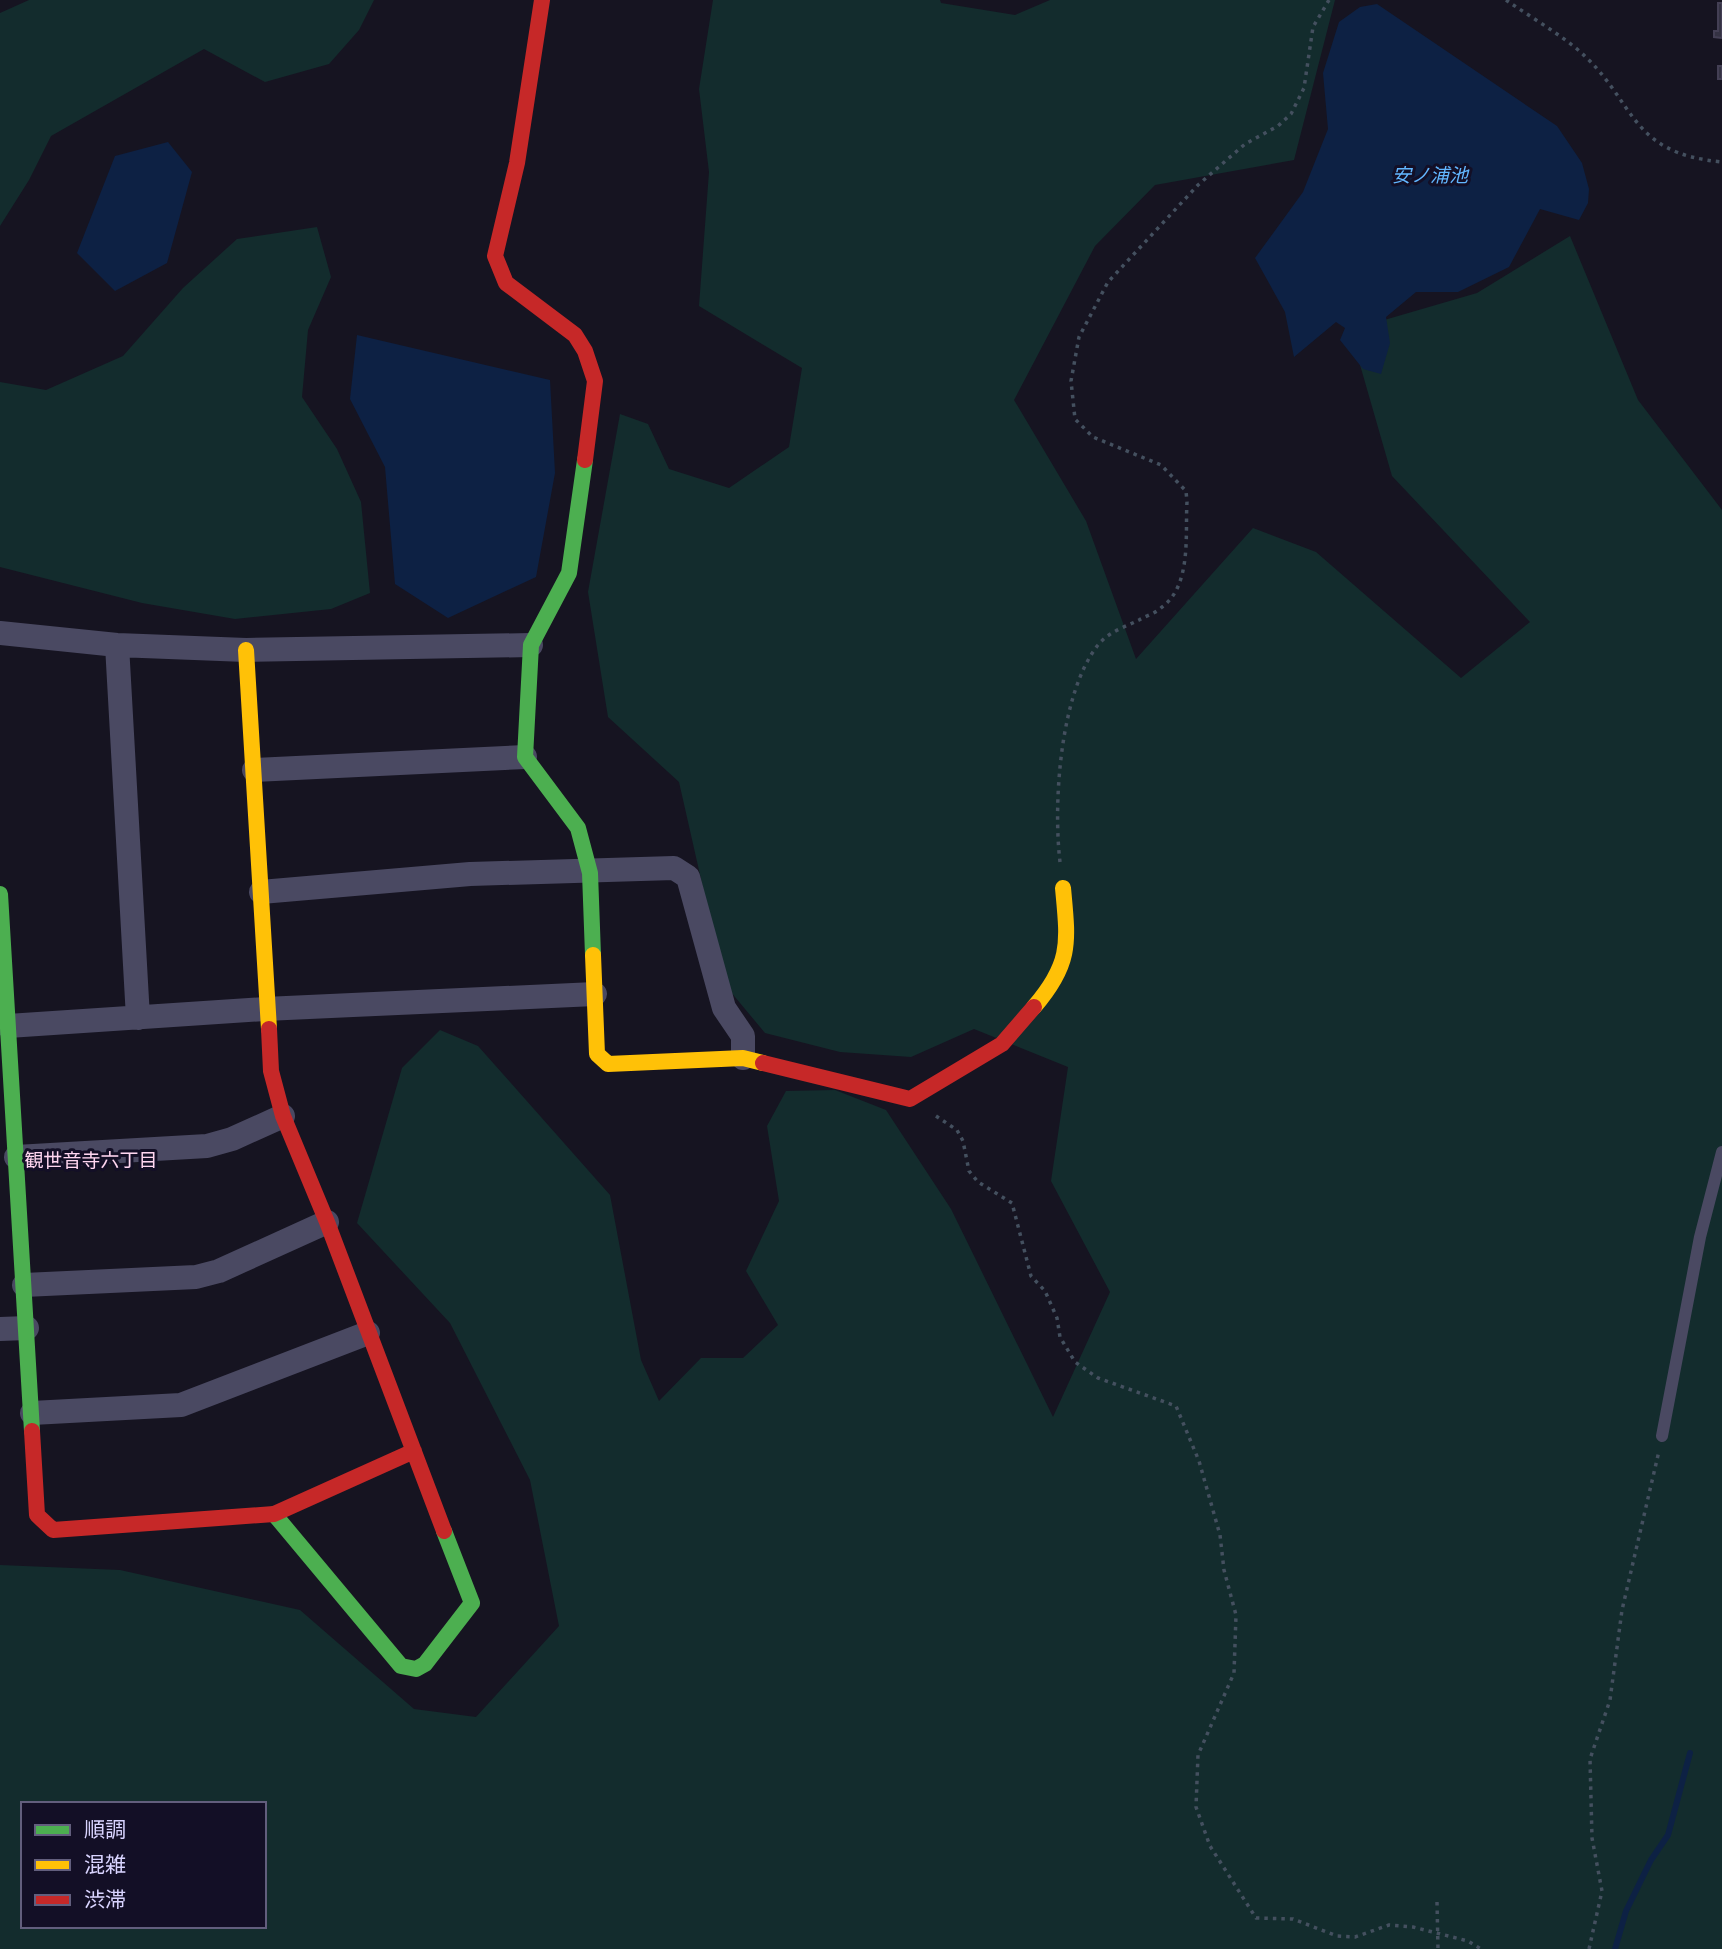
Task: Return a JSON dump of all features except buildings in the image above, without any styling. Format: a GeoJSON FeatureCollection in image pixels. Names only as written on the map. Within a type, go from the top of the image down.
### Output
{"type":"FeatureCollection","features":[{"type":"Feature","properties":{"kind":"street"},"geometry":{"type":"LineString","coordinates":[[542,0],[517,163],[495,256],[497,269],[508,286],[576,336],[595,381],[571,564],[531,645],[525,757],[578,828],[590,873],[597,1054],[608,1065],[744,1058],[909,1099],[1002,1044],[1053,985],[1068,946],[1063,888]]}},
{"type":"Feature","properties":{"kind":"street"},"geometry":{"type":"LineString","coordinates":[[0,634],[117,645],[246,650],[531,645]]}},
{"type":"Feature","properties":{"kind":"street"},"geometry":{"type":"LineString","coordinates":[[117,645],[138,1018]]}},
{"type":"Feature","properties":{"kind":"street"},"geometry":{"type":"LineString","coordinates":[[246,650],[261,892],[265,1009],[271,1071],[283,1116],[327,1222],[472,1603],[425,1664],[416,1669],[401,1666],[274,1514]]}},
{"type":"Feature","properties":{"kind":"street"},"geometry":{"type":"LineString","coordinates":[[254,770],[525,757]]}},
{"type":"Feature","properties":{"kind":"street"},"geometry":{"type":"LineString","coordinates":[[261,892],[470,874],[590,873],[674,868],[688,877],[724,1008],[743,1036],[744,1058]]}},
{"type":"Feature","properties":{"kind":"street"},"geometry":{"type":"LineString","coordinates":[[0,894],[5,1011],[16,1157],[9,1201],[24,1285],[37,1516],[53,1530],[274,1514],[414,1451]]}},
{"type":"Feature","properties":{"kind":"street"},"geometry":{"type":"LineString","coordinates":[[5,1011],[138,1018],[265,1009],[595,994]]}},
{"type":"Feature","properties":{"kind":"street"},"geometry":{"type":"LineString","coordinates":[[16,1157],[208,1146],[232,1139],[283,1116]]}},
{"type":"Feature","properties":{"kind":"street"},"geometry":{"type":"LineString","coordinates":[[24,1285],[196,1278],[219,1271],[327,1222]]}},
{"type":"Feature","properties":{"kind":"street"},"geometry":{"type":"LineString","coordinates":[[0,1329],[27,1328]]}},
{"type":"Feature","properties":{"kind":"street"},"geometry":{"type":"LineString","coordinates":[[32,1413],[181,1405],[368,1333]]}},
{"type":"Feature","properties":{"kind":"lane"},"geometry":{"type":"LineString","coordinates":[[1662,1436],[1700,1237],[1722,1152]]}},
{"type":"Feature","properties":{"kind":"path"},"geometry":{"type":"LineString","coordinates":[[1063,888],[1057,836],[1060,762],[1071,700],[1097,646],[1107,636],[1164,606],[1183,575],[1187,502],[1186,491],[1161,465],[1093,437],[1075,419],[1071,381],[1079,337],[1108,282],[1198,185],[1245,145],[1278,127],[1291,114],[1304,88],[1313,27],[1329,0]]}},
{"type":"Feature","properties":{"kind":"path"},"geometry":{"type":"LineString","coordinates":[[1506,0],[1577,49],[1599,71],[1640,128],[1663,147],[1690,159],[1722,162]]}},
{"type":"Feature","properties":{"kind":"path"},"geometry":{"type":"LineString","coordinates":[[909,1099],[957,1130],[963,1141],[969,1171],[978,1182],[1012,1203],[1031,1276],[1045,1291],[1057,1318],[1059,1338],[1075,1362],[1098,1378],[1176,1406],[1199,1461],[1220,1535],[1224,1570],[1236,1615],[1234,1673],[1198,1755],[1196,1807],[1210,1846],[1256,1919],[1293,1919],[1337,1936],[1355,1937],[1389,1924],[1437,1932],[1468,1941],[1481,1949]]}},
{"type":"Feature","properties":{"kind":"path"},"geometry":{"type":"LineString","coordinates":[[1589,1949],[1602,1891],[1592,1838],[1590,1759],[1610,1700],[1622,1610],[1662,1436]]}},
{"type":"Feature","properties":{"kind":"path"},"geometry":{"type":"LineString","coordinates":[[1437,1902],[1438,1949]]}},
{"type":"Feature","properties":{"kind":"green space"},"geometry":{"type":"Polygon","coordinates":[[[29,0],[374,0],[359,30],[329,64],[265,82],[204,49],[51,136],[29,180],[0,226],[0,13],[29,0]]]}},
{"type":"Feature","properties":{"kind":"green space"},"geometry":{"type":"Polygon","coordinates":[[[713,0],[940,0],[941,3],[1015,15],[1050,0],[1335,0],[1294,160],[1155,185],[1095,246],[1014,400],[1086,521],[1136,659],[1253,528],[1316,552],[1461,678],[1530,622],[1392,476],[1350,330],[1477,293],[1570,236],[1638,400],[1722,510],[1722,1949],[0,1949],[0,1565],[120,1570],[300,1610],[414,1709],[476,1717],[559,1626],[530,1480],[450,1323],[357,1223],[402,1068],[440,1030],[478,1046],[610,1195],[641,1360],[659,1401],[701,1358],[743,1358],[778,1325],[746,1271],[779,1201],[767,1126],[786,1091],[835,1090],[886,1110],[951,1209],[1053,1417],[1110,1292],[1051,1181],[1068,1067],[974,1029],[911,1057],[840,1052],[765,1033],[725,985],[679,782],[608,717],[588,592],[620,414],[648,424],[669,469],[729,488],[789,447],[802,368],[699,306],[709,172],[699,89],[713,0]]]}},
{"type":"Feature","properties":{"kind":"green space"},"geometry":{"type":"Polygon","coordinates":[[[317,227],[331,277],[308,330],[302,397],[337,449],[361,502],[370,593],[331,609],[235,619],[142,603],[0,567],[0,382],[46,390],[123,356],[183,288],[237,239],[317,227]]]}},
{"type":"Feature","properties":{"kind":"water","name":"安ノ浦池"},"geometry":{"type":"Polygon","coordinates":[[[1377,4],[1557,126],[1582,163],[1589,189],[1588,203],[1579,220],[1540,209],[1509,267],[1458,292],[1416,292],[1386,317],[1390,343],[1381,374],[1363,369],[1340,340],[1345,328],[1336,322],[1294,357],[1285,312],[1255,258],[1303,192],[1328,129],[1323,73],[1339,22],[1360,7],[1377,4]]]}},
{"type":"Feature","properties":{"kind":"water"},"geometry":{"type":"Polygon","coordinates":[[[168,142],[192,172],[167,263],[115,291],[77,253],[115,156],[168,142]]]}},
{"type":"Feature","properties":{"kind":"water"},"geometry":{"type":"Polygon","coordinates":[[[357,335],[550,380],[555,473],[536,577],[448,618],[395,584],[385,467],[350,399],[357,335]]]}},
{"type":"Feature","properties":{"kind":"waterway"},"geometry":{"type":"LineString","coordinates":[[1615,1949],[1626,1911],[1651,1860],[1668,1835],[1690,1753]]}},
{"type":"Feature","properties":{"kind":"traffic: fast"},"geometry":{"type":"LineString","coordinates":[[585,460],[569,573],[531,645],[525,757],[578,828],[590,873],[593,955]]}},
{"type":"Feature","properties":{"kind":"traffic: fast"},"geometry":{"type":"LineString","coordinates":[[0,894],[32,1431]]}},
{"type":"Feature","properties":{"kind":"traffic: fast"},"geometry":{"type":"LineString","coordinates":[[274,1514],[401,1666],[416,1669],[425,1664],[472,1603],[444,1531]]}},
{"type":"Feature","properties":{"kind":"traffic: slow"},"geometry":{"type":"LineString","coordinates":[[246,650],[269,1029]]}},
{"type":"Feature","properties":{"kind":"traffic: slow"},"geometry":{"type":"LineString","coordinates":[[1034,1007],[1055,977],[1065,951],[1063,888]]}},
{"type":"Feature","properties":{"kind":"traffic: slow"},"geometry":{"type":"LineString","coordinates":[[593,955],[597,1054],[608,1064],[743,1058],[763,1063]]}},
{"type":"Feature","properties":{"kind":"traffic: jam"},"geometry":{"type":"LineString","coordinates":[[542,0],[517,163],[495,256],[506,283],[575,335],[585,351],[595,381],[585,460]]}},
{"type":"Feature","properties":{"kind":"traffic: jam"},"geometry":{"type":"LineString","coordinates":[[763,1063],[910,1099],[1002,1044],[1034,1007]]}},
{"type":"Feature","properties":{"kind":"traffic: jam"},"geometry":{"type":"LineString","coordinates":[[269,1029],[271,1071],[283,1116],[327,1222],[444,1531]]}},
{"type":"Feature","properties":{"kind":"traffic: jam"},"geometry":{"type":"LineString","coordinates":[[32,1431],[37,1515],[53,1530],[274,1514],[414,1451]]}},
{"type":"Feature","properties":{"kind":"district","name":"観世音寺六丁目"},"geometry":{"type":"Point","coordinates":[91,1160]}}]}
